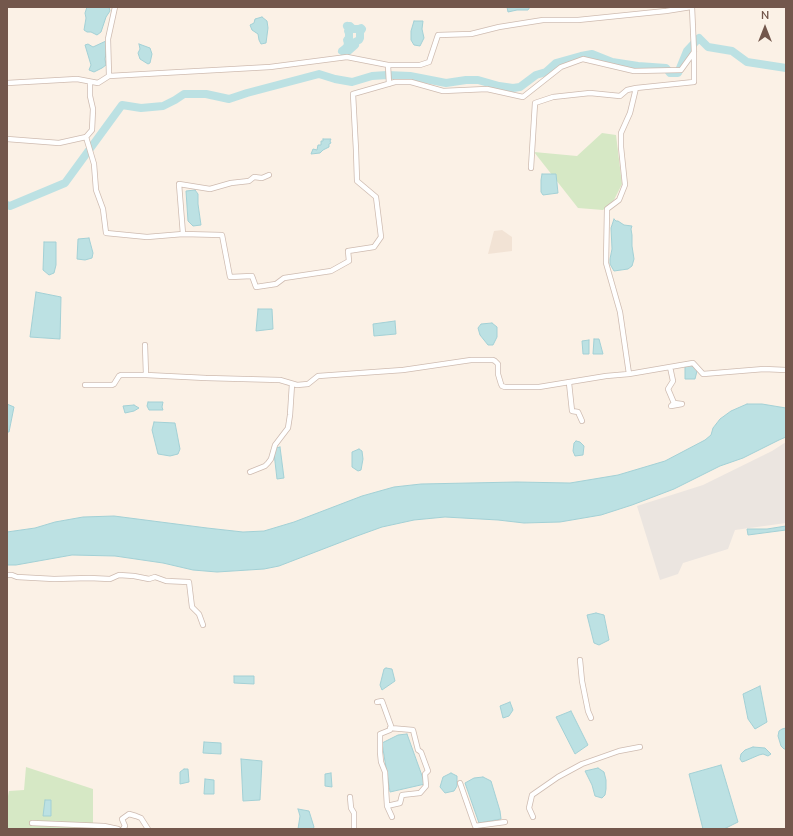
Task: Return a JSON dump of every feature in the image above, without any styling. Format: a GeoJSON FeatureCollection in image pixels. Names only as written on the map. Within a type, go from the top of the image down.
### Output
{"type":"FeatureCollection","features":[{"type":"Feature","properties":{"kind":"street"},"geometry":{"type":"LineString","coordinates":[[109,76],[108,39],[115,7]]}},
{"type":"Feature","properties":{"kind":"street"},"geometry":{"type":"LineString","coordinates":[[7,83],[77,79],[98,83],[109,76],[270,66],[347,57],[388,65],[420,66],[429,62],[438,35],[471,34],[543,20],[578,20],[691,7],[694,82],[636,88],[627,90],[620,96],[590,93],[553,97],[536,103],[530,168]]}},
{"type":"Feature","properties":{"kind":"street"},"geometry":{"type":"LineString","coordinates":[[86,137],[94,164],[96,190],[103,209],[106,233],[147,237],[183,234],[222,235],[230,277],[252,276],[256,287],[276,284],[284,278],[331,271],[349,261],[348,251],[374,247],[381,237],[376,197],[357,180],[353,94],[389,82],[411,82],[443,90],[487,89],[523,97],[561,66],[583,59],[634,71],[681,70],[694,52]]}},
{"type":"Feature","properties":{"kind":"street"},"geometry":{"type":"LineString","coordinates":[[388,65],[389,82]]}},
{"type":"Feature","properties":{"kind":"street"},"geometry":{"type":"LineString","coordinates":[[7,139],[59,143],[86,137],[92,130],[93,109],[90,96],[90,82]]}},
{"type":"Feature","properties":{"kind":"street"},"geometry":{"type":"LineString","coordinates":[[628,374],[620,312],[606,263],[607,209],[619,200],[625,185],[621,133],[630,113],[636,88]]}},
{"type":"Feature","properties":{"kind":"street"},"geometry":{"type":"LineString","coordinates":[[183,234],[178,184],[210,189],[231,183],[249,181],[254,177],[262,178],[269,175]]}},
{"type":"Feature","properties":{"kind":"street"},"geometry":{"type":"LineString","coordinates":[[145,346],[146,374]]}},
{"type":"Feature","properties":{"kind":"street"},"geometry":{"type":"LineString","coordinates":[[85,385],[112,385],[121,375],[146,374],[206,378],[280,380],[297,385],[307,385],[318,376],[403,370],[471,360],[495,361],[498,364],[498,374],[502,386],[540,386],[628,374],[693,363],[703,374],[724,375],[764,369],[786,370]]}},
{"type":"Feature","properties":{"kind":"street"},"geometry":{"type":"LineString","coordinates":[[670,367],[672,381],[668,389],[674,403]]}},
{"type":"Feature","properties":{"kind":"street"},"geometry":{"type":"LineString","coordinates":[[569,382],[572,411],[578,412],[582,422]]}},
{"type":"Feature","properties":{"kind":"street"},"geometry":{"type":"LineString","coordinates":[[250,472],[265,466],[268,463],[271,459],[274,445],[288,428],[292,384]]}},
{"type":"Feature","properties":{"kind":"street"},"geometry":{"type":"LineString","coordinates":[[7,575],[110,579],[119,575],[148,579],[155,577],[166,581],[189,582],[192,607],[199,614],[203,624]]}},
{"type":"Feature","properties":{"kind":"street"},"geometry":{"type":"LineString","coordinates":[[580,660],[582,681],[591,718]]}},
{"type":"Feature","properties":{"kind":"street"},"geometry":{"type":"LineString","coordinates":[[377,702],[382,701],[391,726],[390,728]]}},
{"type":"Feature","properties":{"kind":"street"},"geometry":{"type":"LineString","coordinates":[[387,806],[400,803],[402,795],[420,793],[426,786],[425,774],[428,771],[421,752],[418,750],[413,730],[390,728],[390,730],[380,734],[380,752],[381,762],[385,772],[387,806],[392,817]]}},
{"type":"Feature","properties":{"kind":"street"},"geometry":{"type":"LineString","coordinates":[[533,817],[529,808],[532,795],[558,777],[582,764],[619,751],[640,746]]}},
{"type":"Feature","properties":{"kind":"street"},"geometry":{"type":"LineString","coordinates":[[460,783],[475,826],[505,822]]}},
{"type":"Feature","properties":{"kind":"street"},"geometry":{"type":"LineString","coordinates":[[350,797],[351,808],[354,812],[354,829]]}},
{"type":"Feature","properties":{"kind":"street"},"geometry":{"type":"LineString","coordinates":[[123,829],[125,826],[122,819],[129,814],[141,818],[148,829]]}},
{"type":"Feature","properties":{"kind":"street"},"geometry":{"type":"LineString","coordinates":[[32,823],[104,826],[118,829]]}},
{"type":"Feature","properties":{"kind":"shaded area"},"geometry":{"type":"Polygon","coordinates":[[[502,230],[512,237],[512,251],[488,254],[494,231],[502,230]]]}},
{"type":"Feature","properties":{"kind":"shaded area"},"geometry":{"type":"Polygon","coordinates":[[[786,442],[786,523],[735,530],[728,549],[683,563],[678,574],[660,580],[637,506],[703,485],[772,451],[786,442]]]}},
{"type":"Feature","properties":{"kind":"green space"},"geometry":{"type":"Polygon","coordinates":[[[602,133],[616,135],[622,184],[614,200],[603,210],[578,208],[534,152],[577,156],[602,133]]]}},
{"type":"Feature","properties":{"kind":"green space"},"geometry":{"type":"Polygon","coordinates":[[[26,767],[93,789],[93,829],[7,829],[7,797],[9,791],[24,790],[26,767]]]}},
{"type":"Feature","properties":{"kind":"water"},"geometry":{"type":"Polygon","coordinates":[[[87,7],[109,7],[110,11],[106,17],[101,32],[97,35],[84,30],[86,18],[85,13],[87,7]]]}},
{"type":"Feature","properties":{"kind":"water"},"geometry":{"type":"Polygon","coordinates":[[[507,7],[530,7],[528,10],[508,12],[507,7]]]}},
{"type":"Feature","properties":{"kind":"water"},"geometry":{"type":"Polygon","coordinates":[[[262,17],[267,21],[268,28],[266,43],[261,44],[258,34],[252,30],[250,25],[254,23],[255,19],[262,17]]]}},
{"type":"Feature","properties":{"kind":"water"},"geometry":{"type":"Polygon","coordinates":[[[414,21],[423,21],[422,29],[424,38],[420,46],[414,45],[411,40],[411,31],[414,21]]]}},
{"type":"Feature","properties":{"kind":"water"},"geometry":{"type":"Polygon","coordinates":[[[106,41],[106,65],[94,72],[89,70],[91,65],[85,45],[88,44],[93,47],[106,41]]]}},
{"type":"Feature","properties":{"kind":"water"},"geometry":{"type":"Polygon","coordinates":[[[139,44],[150,48],[152,54],[150,63],[148,64],[140,59],[138,53],[140,49],[139,44]]]}},
{"type":"Feature","properties":{"kind":"water"},"geometry":{"type":"Polygon","coordinates":[[[323,139],[331,139],[329,147],[320,153],[311,154],[313,149],[317,150],[318,145],[321,145],[321,141],[323,141],[323,139]]]}},
{"type":"Feature","properties":{"kind":"water"},"geometry":{"type":"Polygon","coordinates":[[[542,174],[556,174],[558,193],[543,195],[541,192],[542,174]]]}},
{"type":"Feature","properties":{"kind":"water"},"geometry":{"type":"Polygon","coordinates":[[[195,190],[198,194],[201,225],[193,226],[188,221],[186,191],[195,190]]]}},
{"type":"Feature","properties":{"kind":"water"},"geometry":{"type":"Polygon","coordinates":[[[614,219],[624,225],[632,226],[632,246],[634,259],[632,266],[628,269],[614,271],[610,264],[610,259],[612,249],[611,228],[614,219]]]}},
{"type":"Feature","properties":{"kind":"water"},"geometry":{"type":"Polygon","coordinates":[[[89,238],[93,253],[92,258],[85,260],[77,259],[78,239],[89,238]]]}},
{"type":"Feature","properties":{"kind":"water"},"geometry":{"type":"Polygon","coordinates":[[[44,242],[56,242],[56,265],[54,273],[49,275],[43,270],[44,242]]]}},
{"type":"Feature","properties":{"kind":"water"},"geometry":{"type":"Polygon","coordinates":[[[36,292],[61,297],[60,339],[30,337],[36,292]]]}},
{"type":"Feature","properties":{"kind":"water"},"geometry":{"type":"Polygon","coordinates":[[[258,309],[272,309],[273,329],[256,331],[258,309]]]}},
{"type":"Feature","properties":{"kind":"water"},"geometry":{"type":"Polygon","coordinates":[[[395,321],[396,334],[374,336],[373,324],[395,321]]]}},
{"type":"Feature","properties":{"kind":"water"},"geometry":{"type":"Polygon","coordinates":[[[492,323],[497,327],[497,337],[493,345],[488,345],[480,335],[478,328],[481,324],[492,323]]]}},
{"type":"Feature","properties":{"kind":"water"},"geometry":{"type":"Polygon","coordinates":[[[594,339],[599,339],[603,354],[593,354],[594,339]]]}},
{"type":"Feature","properties":{"kind":"water"},"geometry":{"type":"Polygon","coordinates":[[[589,340],[589,354],[583,354],[582,341],[589,340]]]}},
{"type":"Feature","properties":{"kind":"water"},"geometry":{"type":"Polygon","coordinates":[[[691,365],[697,371],[695,379],[685,379],[685,366],[691,365]]]}},
{"type":"Feature","properties":{"kind":"water"},"geometry":{"type":"Polygon","coordinates":[[[148,402],[163,402],[163,410],[149,410],[147,406],[148,402]]]}},
{"type":"Feature","properties":{"kind":"water"},"geometry":{"type":"Polygon","coordinates":[[[7,404],[14,407],[9,432],[7,432],[7,404]]]}},
{"type":"Feature","properties":{"kind":"water"},"geometry":{"type":"Polygon","coordinates":[[[747,404],[762,404],[786,408],[786,437],[743,458],[720,466],[674,489],[601,515],[560,522],[524,523],[445,517],[414,520],[382,527],[279,566],[264,569],[217,572],[193,570],[163,563],[115,556],[72,555],[16,565],[7,565],[7,532],[35,528],[55,522],[83,517],[114,516],[243,532],[264,531],[294,522],[362,496],[394,487],[421,484],[517,482],[570,483],[618,475],[665,461],[705,440],[711,435],[713,428],[720,419],[731,411],[747,404]]]}},
{"type":"Feature","properties":{"kind":"water"},"geometry":{"type":"Polygon","coordinates":[[[134,405],[139,408],[125,413],[123,406],[134,405]]]}},
{"type":"Feature","properties":{"kind":"water"},"geometry":{"type":"Polygon","coordinates":[[[154,422],[175,423],[180,449],[178,454],[170,456],[158,454],[152,430],[154,422]]]}},
{"type":"Feature","properties":{"kind":"water"},"geometry":{"type":"Polygon","coordinates":[[[576,441],[580,442],[584,446],[583,455],[575,456],[573,451],[574,443],[576,441]]]}},
{"type":"Feature","properties":{"kind":"water"},"geometry":{"type":"Polygon","coordinates":[[[280,447],[284,478],[277,479],[274,453],[276,448],[280,447]]]}},
{"type":"Feature","properties":{"kind":"water"},"geometry":{"type":"Polygon","coordinates":[[[359,449],[362,451],[363,459],[361,470],[358,471],[352,467],[352,452],[359,449]]]}},
{"type":"Feature","properties":{"kind":"water"},"geometry":{"type":"Polygon","coordinates":[[[786,526],[786,530],[748,535],[747,529],[767,529],[786,526]]]}},
{"type":"Feature","properties":{"kind":"water"},"geometry":{"type":"Polygon","coordinates":[[[596,613],[604,615],[609,640],[599,645],[594,643],[587,615],[596,613]]]}},
{"type":"Feature","properties":{"kind":"water"},"geometry":{"type":"Polygon","coordinates":[[[384,669],[392,669],[395,681],[382,690],[380,685],[384,669]]]}},
{"type":"Feature","properties":{"kind":"water"},"geometry":{"type":"Polygon","coordinates":[[[234,676],[254,676],[254,684],[234,683],[234,676]]]}},
{"type":"Feature","properties":{"kind":"water"},"geometry":{"type":"Polygon","coordinates":[[[760,686],[767,722],[755,729],[748,719],[743,694],[760,686]]]}},
{"type":"Feature","properties":{"kind":"water"},"geometry":{"type":"Polygon","coordinates":[[[510,702],[513,710],[509,716],[503,718],[500,706],[510,702]]]}},
{"type":"Feature","properties":{"kind":"water"},"geometry":{"type":"Polygon","coordinates":[[[571,711],[588,745],[575,754],[556,717],[571,711]]]}},
{"type":"Feature","properties":{"kind":"water"},"geometry":{"type":"Polygon","coordinates":[[[786,728],[786,749],[784,749],[781,746],[778,736],[779,731],[786,728]]]}},
{"type":"Feature","properties":{"kind":"water"},"geometry":{"type":"Polygon","coordinates":[[[407,734],[425,784],[390,792],[382,743],[398,735],[407,734]]]}},
{"type":"Feature","properties":{"kind":"water"},"geometry":{"type":"Polygon","coordinates":[[[204,742],[221,743],[221,754],[203,753],[204,742]]]}},
{"type":"Feature","properties":{"kind":"water"},"geometry":{"type":"Polygon","coordinates":[[[753,747],[765,748],[771,754],[768,756],[763,754],[759,755],[742,762],[740,759],[741,754],[745,750],[753,747]]]}},
{"type":"Feature","properties":{"kind":"water"},"geometry":{"type":"Polygon","coordinates":[[[241,759],[262,761],[260,800],[243,801],[241,759]]]}},
{"type":"Feature","properties":{"kind":"water"},"geometry":{"type":"Polygon","coordinates":[[[721,765],[738,822],[724,829],[703,829],[689,774],[721,765]]]}},
{"type":"Feature","properties":{"kind":"water"},"geometry":{"type":"Polygon","coordinates":[[[598,768],[604,772],[606,780],[605,795],[602,798],[595,796],[592,785],[585,771],[598,768]]]}},
{"type":"Feature","properties":{"kind":"water"},"geometry":{"type":"Polygon","coordinates":[[[184,769],[188,769],[189,782],[180,784],[180,772],[184,769]]]}},
{"type":"Feature","properties":{"kind":"water"},"geometry":{"type":"Polygon","coordinates":[[[331,773],[332,787],[325,786],[325,774],[331,773]]]}},
{"type":"Feature","properties":{"kind":"water"},"geometry":{"type":"Polygon","coordinates":[[[451,773],[457,776],[457,786],[454,791],[445,793],[440,787],[443,777],[451,773]]]}},
{"type":"Feature","properties":{"kind":"water"},"geometry":{"type":"Polygon","coordinates":[[[483,777],[491,781],[501,819],[479,823],[465,783],[474,778],[483,777]]]}},
{"type":"Feature","properties":{"kind":"water"},"geometry":{"type":"Polygon","coordinates":[[[205,779],[214,780],[214,794],[204,794],[205,779]]]}},
{"type":"Feature","properties":{"kind":"water"},"geometry":{"type":"Polygon","coordinates":[[[45,800],[51,800],[51,816],[43,816],[45,800]]]}},
{"type":"Feature","properties":{"kind":"water"},"geometry":{"type":"Polygon","coordinates":[[[298,809],[309,811],[314,827],[313,829],[298,829],[300,816],[298,809]]]}},
{"type":"Feature","properties":{"kind":"waterway"},"geometry":{"type":"LineString","coordinates":[[347,26],[350,26],[353,29],[362,29],[359,40],[353,43],[355,45],[346,53],[342,51],[347,47],[348,43],[347,40],[349,38],[349,29],[347,26]]}},
{"type":"Feature","properties":{"kind":"waterway"},"geometry":{"type":"LineString","coordinates":[[7,205],[10,206],[65,183],[122,105],[141,108],[163,106],[184,94],[206,94],[229,99],[319,74],[352,82],[372,76],[387,75],[410,76],[446,83],[478,80],[513,88],[520,87],[536,75],[546,72],[556,63],[592,54],[612,62],[666,68],[670,73],[678,73],[687,51],[699,38],[708,47],[732,51],[747,62],[786,68]]}}]}
